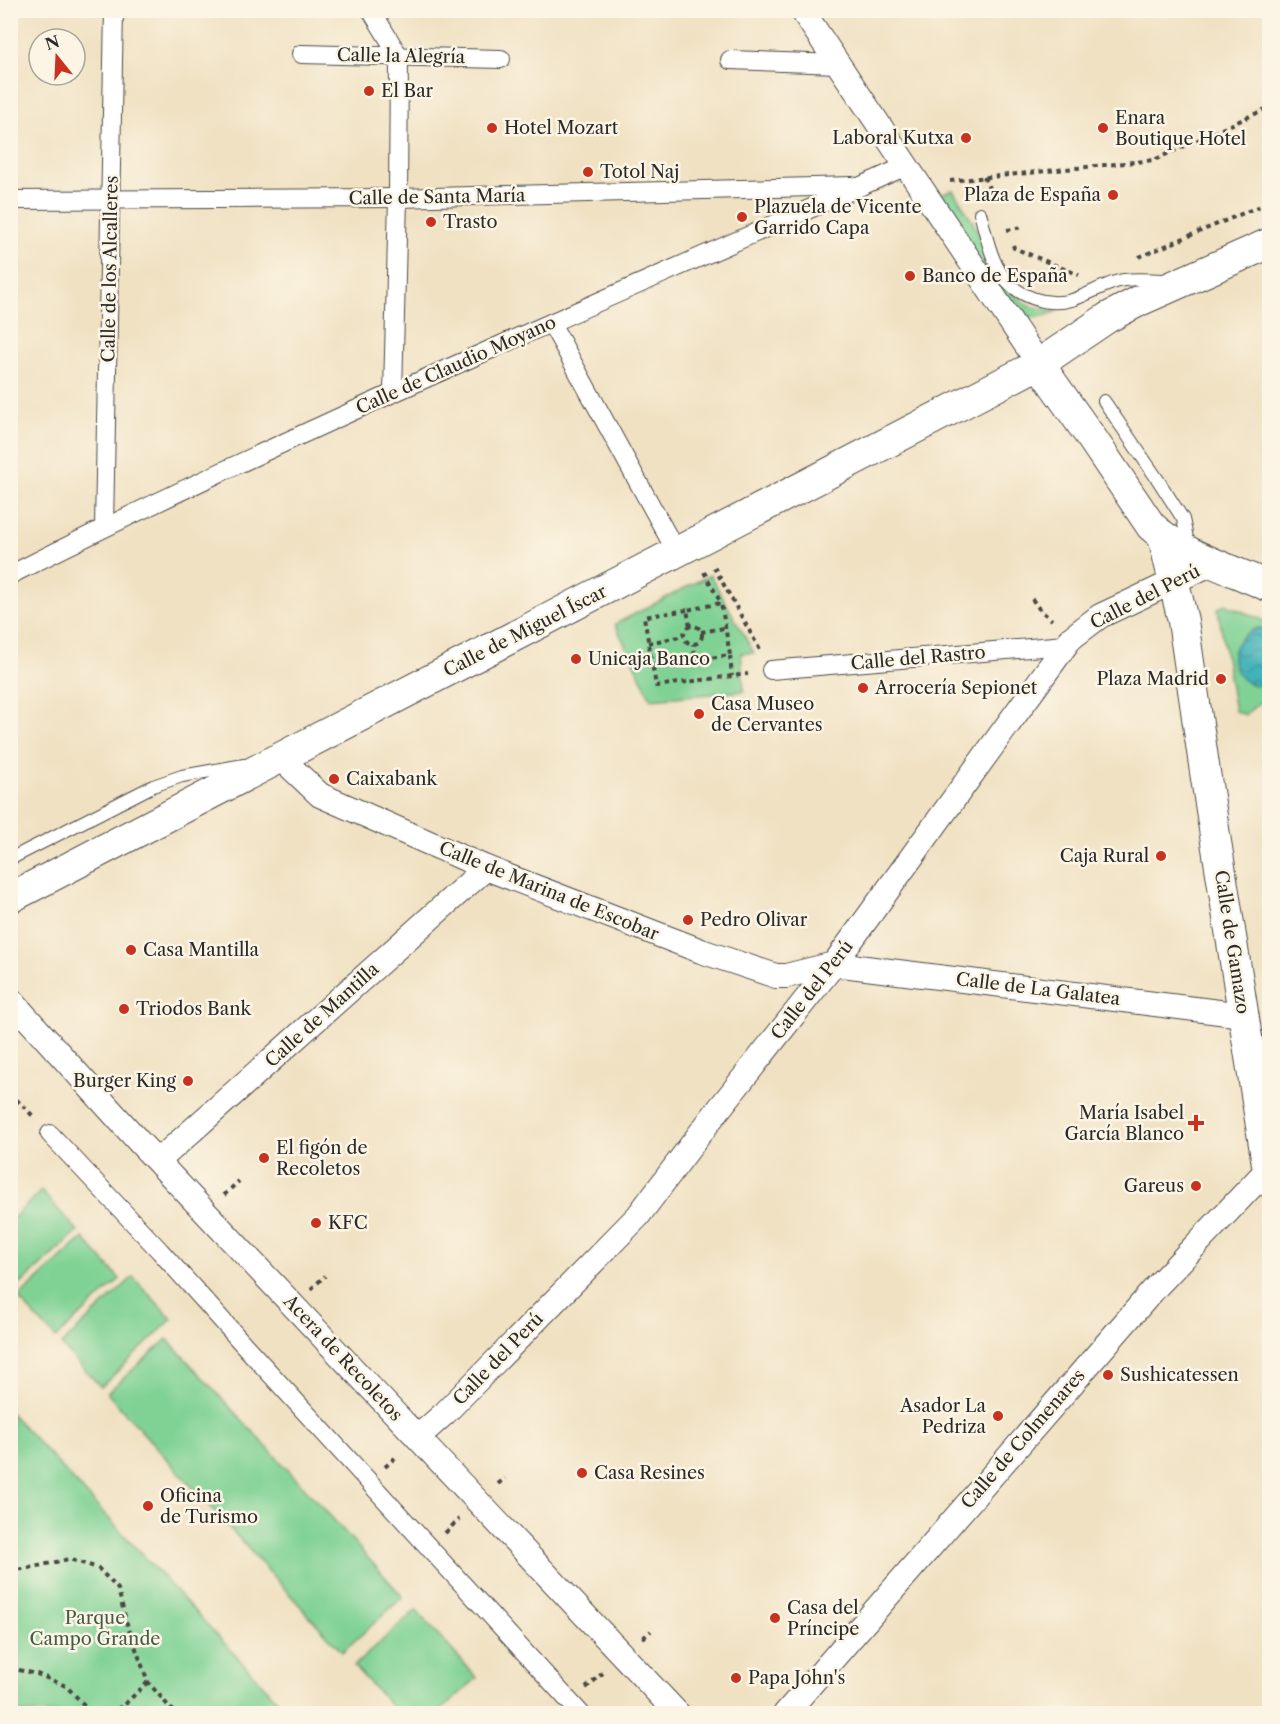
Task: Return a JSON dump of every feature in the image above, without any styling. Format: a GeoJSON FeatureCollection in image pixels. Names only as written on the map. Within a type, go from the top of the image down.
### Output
{"type":"FeatureCollection","features":[{"type":"Feature","properties":{"kind":"street","name":"Calle de los Alcalleres"},"geometry":{"type":"LineString","coordinates":[[104,527],[114,10]]}},
{"type":"Feature","properties":{"kind":"street"},"geometry":{"type":"LineString","coordinates":[[371,10],[399,56],[393,392]]}},
{"type":"Feature","properties":{"kind":"street"},"geometry":{"type":"LineString","coordinates":[[802,10],[923,193],[1151,526],[1163,536],[1202,558],[1269,587]]}},
{"type":"Feature","properties":{"kind":"street","name":"Calle la Alegría"},"geometry":{"type":"LineString","coordinates":[[301,54],[501,59]]}},
{"type":"Feature","properties":{"kind":"street"},"geometry":{"type":"LineString","coordinates":[[730,60],[838,64]]}},
{"type":"Feature","properties":{"kind":"street","name":"Calle de Claudio Moyano"},"geometry":{"type":"LineString","coordinates":[[10,575],[104,527],[393,392],[906,166]]}},
{"type":"Feature","properties":{"kind":"street","name":"Calle de Santa María"},"geometry":{"type":"LineString","coordinates":[[10,200],[398,198],[862,186]]}},
{"type":"Feature","properties":{"kind":"street"},"geometry":{"type":"LineString","coordinates":[[1040,364],[1107,318],[1139,301],[1269,243]]}},
{"type":"Feature","properties":{"kind":"street"},"geometry":{"type":"LineString","coordinates":[[551,323],[677,553]]}},
{"type":"Feature","properties":{"kind":"street","name":"Calle de Miguel Íscar"},"geometry":{"type":"LineString","coordinates":[[10,898],[1040,364]]}},
{"type":"Feature","properties":{"kind":"street"},"geometry":{"type":"LineString","coordinates":[[1163,536],[1174,582]]}},
{"type":"Feature","properties":{"kind":"street","name":"Calle del Perú"},"geometry":{"type":"LineString","coordinates":[[418,1437],[446,1413],[638,1216],[711,1119],[834,964],[1070,639],[1100,616],[1174,582],[1202,558]]}},
{"type":"Feature","properties":{"kind":"street","name":"Calle de Gamazo"},"geometry":{"type":"LineString","coordinates":[[1174,582],[1183,621],[1268,1177]]}},
{"type":"Feature","properties":{"kind":"street","name":"Calle del Rastro"},"geometry":{"type":"LineString","coordinates":[[771,670],[1065,645]]}},
{"type":"Feature","properties":{"kind":"street","name":"Calle de Marina de Escobar"},"geometry":{"type":"LineString","coordinates":[[281,758],[320,795],[486,868],[701,951],[776,976],[786,976],[834,964]]}},
{"type":"Feature","properties":{"kind":"street","name":"Calle de Mantilla"},"geometry":{"type":"LineString","coordinates":[[158,1161],[486,868]]}},
{"type":"Feature","properties":{"kind":"street","name":"Calle de La Galatea"},"geometry":{"type":"LineString","coordinates":[[834,964],[1243,1015]]}},
{"type":"Feature","properties":{"kind":"street","name":"Acera de Recoletos"},"geometry":{"type":"LineString","coordinates":[[10,999],[158,1161],[678,1713]]}},
{"type":"Feature","properties":{"kind":"street"},"geometry":{"type":"LineString","coordinates":[[50,1134],[160,1251],[581,1713]]}},
{"type":"Feature","properties":{"kind":"street","name":"Calle de Colmenares"},"geometry":{"type":"LineString","coordinates":[[784,1713],[1156,1287],[1268,1177]]}},
{"type":"Feature","properties":{"kind":"lane"},"geometry":{"type":"LineString","coordinates":[[980,213],[993,255],[1003,276],[1033,299],[1053,303],[1071,300],[1122,280],[1188,280]]}},
{"type":"Feature","properties":{"kind":"lane"},"geometry":{"type":"LineString","coordinates":[[1104,401],[1158,480],[1202,558]]}},
{"type":"Feature","properties":{"kind":"lane"},"geometry":{"type":"LineString","coordinates":[[10,859],[153,786],[182,776],[281,758]]}},
{"type":"Feature","properties":{"kind":"path"},"geometry":{"type":"LineString","coordinates":[[923,193],[947,182],[1154,160],[1269,107]]}},
{"type":"Feature","properties":{"kind":"path"},"geometry":{"type":"LineString","coordinates":[[984,177],[993,198]]}},
{"type":"Feature","properties":{"kind":"path"},"geometry":{"type":"LineString","coordinates":[[1131,260],[1269,202]]}},
{"type":"Feature","properties":{"kind":"path"},"geometry":{"type":"LineString","coordinates":[[1003,219],[1014,248],[1088,278]]}},
{"type":"Feature","properties":{"kind":"path"},"geometry":{"type":"LineString","coordinates":[[1007,230],[1022,227]]}},
{"type":"Feature","properties":{"kind":"path"},"geometry":{"type":"LineString","coordinates":[[714,567],[771,670],[656,686],[644,617],[721,603]]}},
{"type":"Feature","properties":{"kind":"path"},"geometry":{"type":"LineString","coordinates":[[704,572],[721,603],[732,676]]}},
{"type":"Feature","properties":{"kind":"path"},"geometry":{"type":"LineString","coordinates":[[1032,599],[1052,620]]}},
{"type":"Feature","properties":{"kind":"path"},"geometry":{"type":"LineString","coordinates":[[687,610],[690,626]]}},
{"type":"Feature","properties":{"kind":"path"},"geometry":{"type":"LineString","coordinates":[[690,626],[697,627],[701,632],[700,639],[693,644],[687,642],[684,636],[685,630],[690,626]]}},
{"type":"Feature","properties":{"kind":"path"},"geometry":{"type":"LineString","coordinates":[[701,632],[724,628]]}},
{"type":"Feature","properties":{"kind":"path"},"geometry":{"type":"LineString","coordinates":[[648,643],[684,636]]}},
{"type":"Feature","properties":{"kind":"path"},"geometry":{"type":"LineString","coordinates":[[693,644],[696,660]]}},
{"type":"Feature","properties":{"kind":"path"},"geometry":{"type":"LineString","coordinates":[[653,668],[730,655]]}},
{"type":"Feature","properties":{"kind":"path"},"geometry":{"type":"LineString","coordinates":[[10,1093],[50,1134]]}},
{"type":"Feature","properties":{"kind":"path"},"geometry":{"type":"LineString","coordinates":[[369,1482],[418,1437]]}},
{"type":"Feature","properties":{"kind":"path"},"geometry":{"type":"LineString","coordinates":[[10,1571],[69,1559],[98,1568],[118,1589],[126,1622],[148,1682],[171,1709],[178,1713]]}},
{"type":"Feature","properties":{"kind":"path"},"geometry":{"type":"LineString","coordinates":[[10,1668],[37,1674],[66,1686],[93,1713]]}},
{"type":"Feature","properties":{"kind":"path"},"geometry":{"type":"LineString","coordinates":[[110,1713],[126,1704],[148,1682]]}},
{"type":"Feature","properties":{"kind":"green space"},"geometry":{"type":"Polygon","coordinates":[[[953,190],[973,222],[987,253],[1012,293],[1029,306],[1057,311],[1036,317],[1015,312],[935,196],[953,190]]]}},
{"type":"Feature","properties":{"kind":"green space"},"geometry":{"type":"Polygon","coordinates":[[[710,575],[754,653],[741,653],[744,691],[651,699],[615,624],[710,575]]]}},
{"type":"Feature","properties":{"kind":"green space"},"geometry":{"type":"Polygon","coordinates":[[[1225,604],[1269,623],[1269,694],[1245,715],[1235,711],[1218,609],[1225,604]]]}},
{"type":"Feature","properties":{"kind":"green space"},"geometry":{"type":"Polygon","coordinates":[[[41,1191],[78,1231],[12,1292],[10,1291],[11,1220],[41,1191]]]}},
{"type":"Feature","properties":{"kind":"green space"},"geometry":{"type":"Polygon","coordinates":[[[83,1238],[120,1279],[56,1338],[18,1298],[83,1238]]]}},
{"type":"Feature","properties":{"kind":"green space"},"geometry":{"type":"Polygon","coordinates":[[[133,1277],[172,1319],[101,1387],[61,1345],[133,1277]]]}},
{"type":"Feature","properties":{"kind":"green space"},"geometry":{"type":"Polygon","coordinates":[[[167,1339],[403,1597],[342,1652],[107,1393],[167,1339]]]}},
{"type":"Feature","properties":{"kind":"green space","name":"Parque Campo Grande"},"geometry":{"type":"Polygon","coordinates":[[[11,1413],[289,1713],[11,1713],[11,1413]]]}},
{"type":"Feature","properties":{"kind":"green space"},"geometry":{"type":"Polygon","coordinates":[[[416,1610],[477,1678],[438,1713],[398,1713],[354,1666],[416,1610]]]}},
{"type":"Feature","properties":{"kind":"water"},"geometry":{"type":"Polygon","coordinates":[[[1258,628],[1269,630],[1270,685],[1256,685],[1245,681],[1238,674],[1234,664],[1233,654],[1237,644],[1245,635],[1258,628]]]}},
{"type":"Feature","properties":{"kind":"place","name":"El Bar"},"geometry":{"type":"Point","coordinates":[369,91]}},
{"type":"Feature","properties":{"kind":"place","name":"Hotel Mozart"},"geometry":{"type":"Point","coordinates":[492,128]}},
{"type":"Feature","properties":{"kind":"place","name":"Enara Boutique Hotel"},"geometry":{"type":"Point","coordinates":[1103,128]}},
{"type":"Feature","properties":{"kind":"place","name":"Laboral Kutxa"},"geometry":{"type":"Point","coordinates":[966,138]}},
{"type":"Feature","properties":{"kind":"place","name":"Totol Naj"},"geometry":{"type":"Point","coordinates":[588,172]}},
{"type":"Feature","properties":{"kind":"place","name":"Plaza de España"},"geometry":{"type":"Point","coordinates":[1113,195]}},
{"type":"Feature","properties":{"kind":"place","name":"Plazuela de Vicente Garrido Capa"},"geometry":{"type":"Point","coordinates":[742,217]}},
{"type":"Feature","properties":{"kind":"place","name":"Trasto"},"geometry":{"type":"Point","coordinates":[431,222]}},
{"type":"Feature","properties":{"kind":"place","name":"Banco de España"},"geometry":{"type":"Point","coordinates":[910,276]}},
{"type":"Feature","properties":{"kind":"place","name":"Unicaja Banco"},"geometry":{"type":"Point","coordinates":[576,659]}},
{"type":"Feature","properties":{"kind":"place","name":"Plaza Madrid"},"geometry":{"type":"Point","coordinates":[1221,679]}},
{"type":"Feature","properties":{"kind":"place","name":"Arrocería Sepionet"},"geometry":{"type":"Point","coordinates":[863,688]}},
{"type":"Feature","properties":{"kind":"place","name":"Casa Museo de Cervantes"},"geometry":{"type":"Point","coordinates":[699,714]}},
{"type":"Feature","properties":{"kind":"place","name":"Caixabank"},"geometry":{"type":"Point","coordinates":[334,779]}},
{"type":"Feature","properties":{"kind":"place","name":"Caja Rural"},"geometry":{"type":"Point","coordinates":[1161,856]}},
{"type":"Feature","properties":{"kind":"place","name":"Pedro Olivar"},"geometry":{"type":"Point","coordinates":[688,920]}},
{"type":"Feature","properties":{"kind":"place","name":"Casa Mantilla"},"geometry":{"type":"Point","coordinates":[131,950]}},
{"type":"Feature","properties":{"kind":"place","name":"Triodos Bank"},"geometry":{"type":"Point","coordinates":[124,1009]}},
{"type":"Feature","properties":{"kind":"place","name":"Burger King"},"geometry":{"type":"Point","coordinates":[188,1081]}},
{"type":"Feature","properties":{"kind":"place","name":"María Isabel García Blanco"},"geometry":{"type":"Point","coordinates":[1196,1123]}},
{"type":"Feature","properties":{"kind":"place","name":"El figón de Recoletos"},"geometry":{"type":"Point","coordinates":[264,1158]}},
{"type":"Feature","properties":{"kind":"place","name":"Gareus"},"geometry":{"type":"Point","coordinates":[1196,1186]}},
{"type":"Feature","properties":{"kind":"place","name":"KFC"},"geometry":{"type":"Point","coordinates":[316,1223]}},
{"type":"Feature","properties":{"kind":"place","name":"Sushicatessen"},"geometry":{"type":"Point","coordinates":[1108,1375]}},
{"type":"Feature","properties":{"kind":"place","name":"Asador La Pedriza"},"geometry":{"type":"Point","coordinates":[998,1416]}},
{"type":"Feature","properties":{"kind":"place","name":"Casa Resines"},"geometry":{"type":"Point","coordinates":[582,1473]}},
{"type":"Feature","properties":{"kind":"place","name":"Oficina de Turismo"},"geometry":{"type":"Point","coordinates":[148,1506]}},
{"type":"Feature","properties":{"kind":"place","name":"Casa del Príncipe"},"geometry":{"type":"Point","coordinates":[775,1618]}},
{"type":"Feature","properties":{"kind":"place","name":"Papa John's"},"geometry":{"type":"Point","coordinates":[736,1678]}}]}
